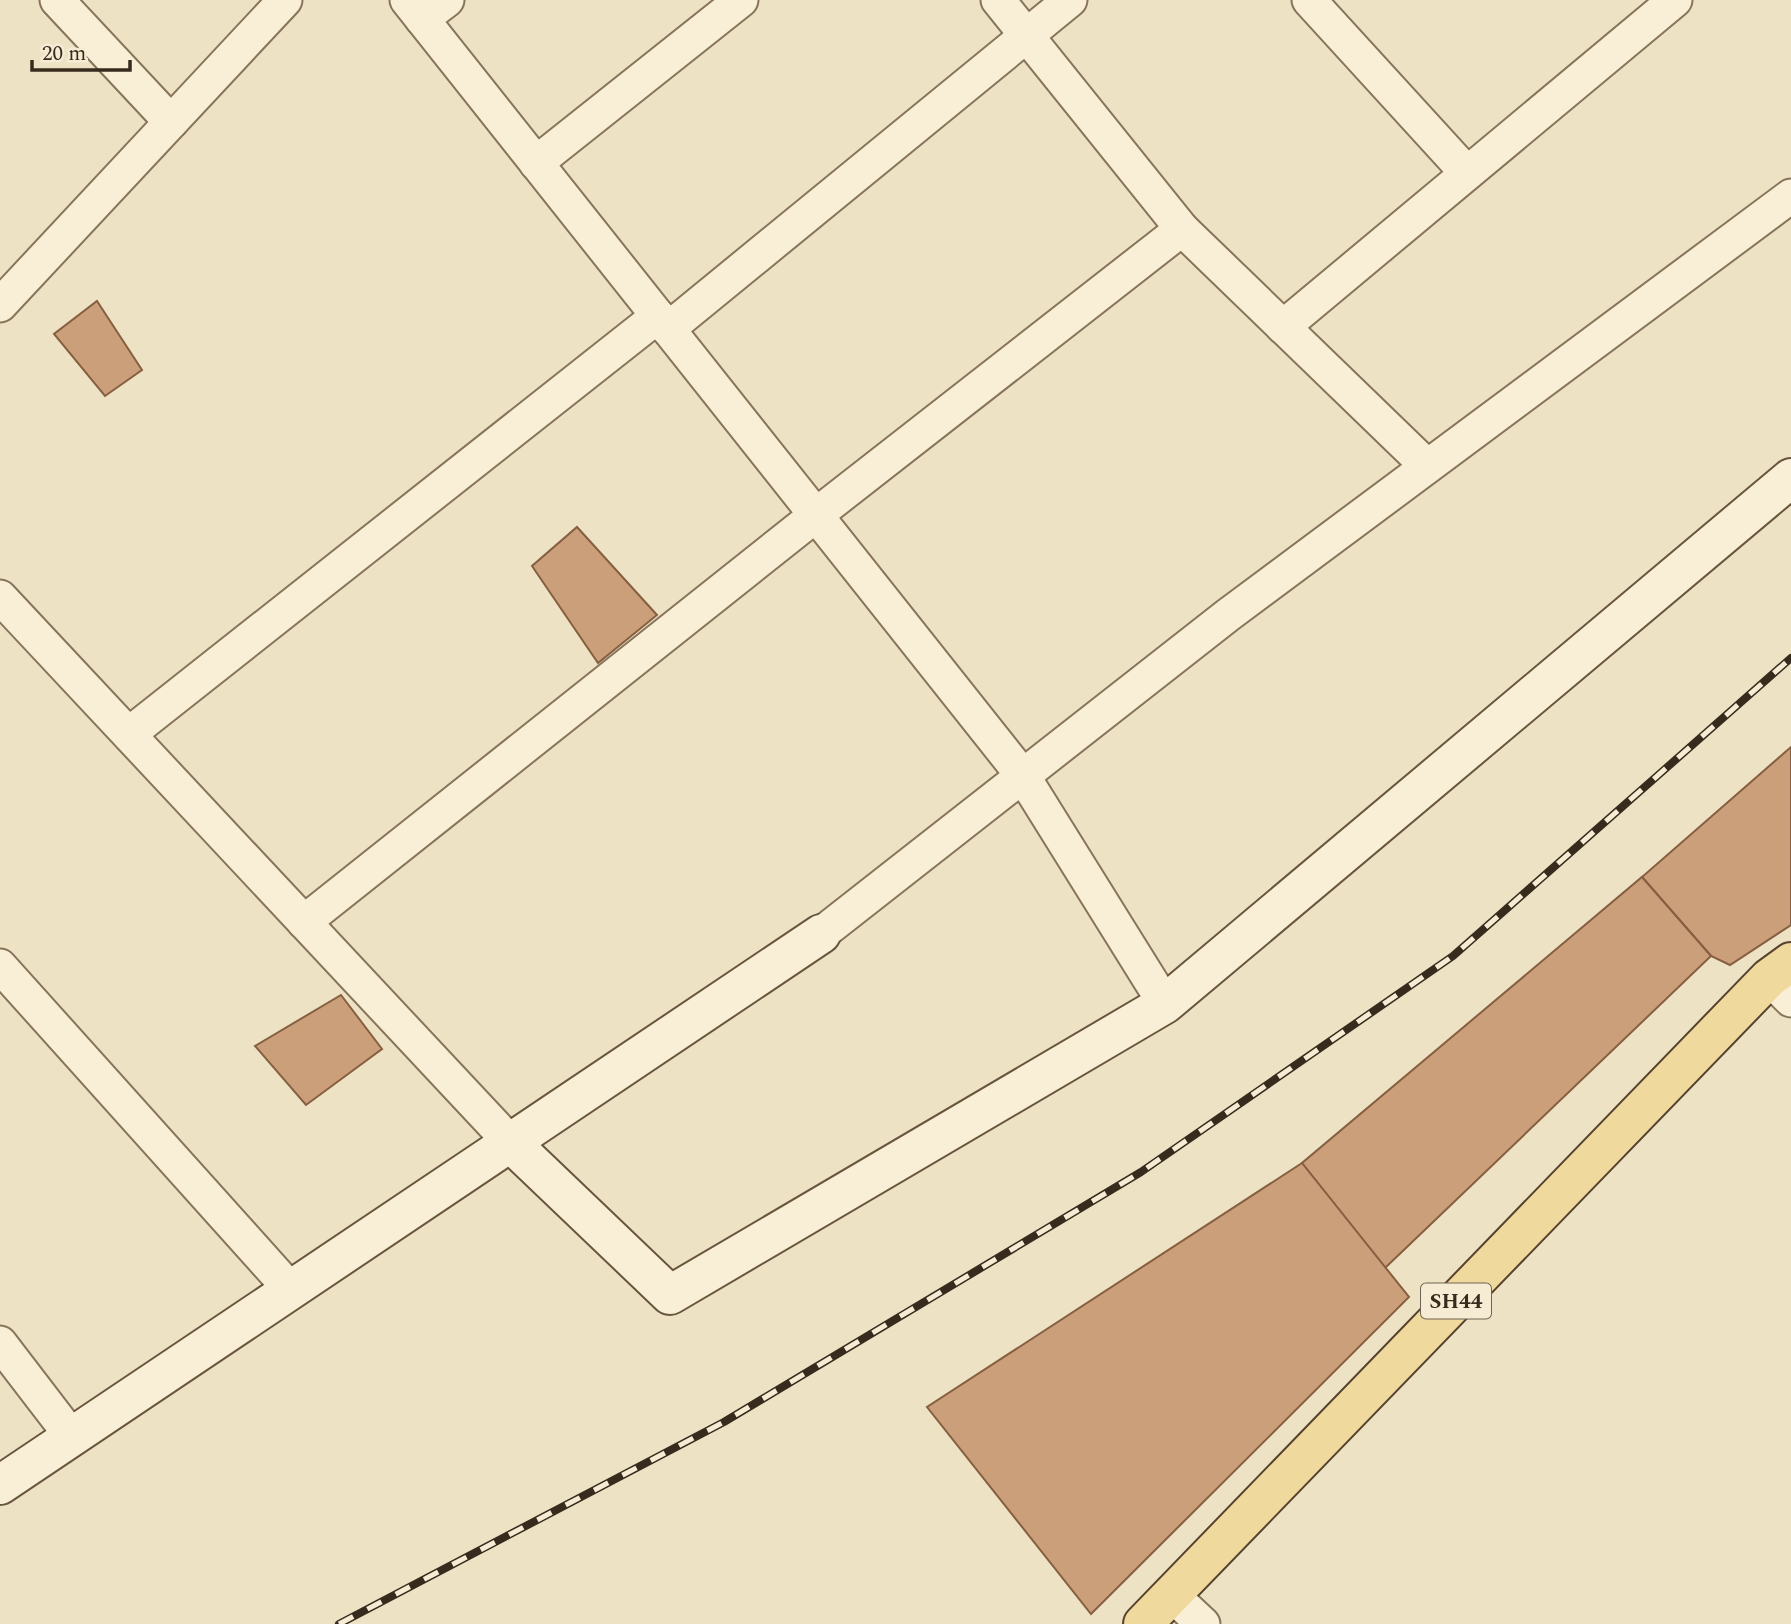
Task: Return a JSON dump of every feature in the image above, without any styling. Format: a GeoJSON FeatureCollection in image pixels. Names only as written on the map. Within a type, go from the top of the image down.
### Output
{"type":"FeatureCollection","features":[{"type":"Feature","properties":{"kind":"main road","name":"SH44"},"geometry":{"type":"LineString","coordinates":[[1143,1624],[1784,980]]}},
{"type":"Feature","properties":{"kind":"street"},"geometry":{"type":"LineString","coordinates":[[57,0],[171,122]]}},
{"type":"Feature","properties":{"kind":"street"},"geometry":{"type":"LineString","coordinates":[[0,304],[285,0]]}},
{"type":"Feature","properties":{"kind":"street"},"geometry":{"type":"LineString","coordinates":[[536,163],[741,0]]}},
{"type":"Feature","properties":{"kind":"street"},"geometry":{"type":"LineString","coordinates":[[998,0],[1182,229],[1427,466]]}},
{"type":"Feature","properties":{"kind":"street"},"geometry":{"type":"LineString","coordinates":[[129,734],[663,323],[1070,0]]}},
{"type":"Feature","properties":{"kind":"street"},"geometry":{"type":"LineString","coordinates":[[1309,0],[1467,173]]}},
{"type":"Feature","properties":{"kind":"street"},"geometry":{"type":"LineString","coordinates":[[1283,327],[1675,0]]}},
{"type":"Feature","properties":{"kind":"street"},"geometry":{"type":"LineString","coordinates":[[425,6],[536,163],[1023,776],[1165,1004]]}},
{"type":"Feature","properties":{"kind":"street"},"geometry":{"type":"LineString","coordinates":[[0,1485],[821,934],[1228,615],[1791,196]]}},
{"type":"Feature","properties":{"kind":"street"},"geometry":{"type":"LineString","coordinates":[[304,922],[816,515],[1182,229]]}},
{"type":"Feature","properties":{"kind":"street"},"geometry":{"type":"LineString","coordinates":[[0,597],[511,1143],[670,1295],[1165,1004],[1791,478]]}},
{"type":"Feature","properties":{"kind":"street"},"geometry":{"type":"LineString","coordinates":[[0,966],[291,1290]]}},
{"type":"Feature","properties":{"kind":"street"},"geometry":{"type":"LineString","coordinates":[[0,1343],[72,1437]]}},
{"type":"Feature","properties":{"kind":"street"},"geometry":{"type":"LineString","coordinates":[[1172,1595],[1203,1624]]}},
{"type":"Feature","properties":{"kind":"building"},"geometry":{"type":"Polygon","coordinates":[[[97,301],[142,370],[105,396],[54,334],[97,301]]]}},
{"type":"Feature","properties":{"kind":"building"},"geometry":{"type":"Polygon","coordinates":[[[577,527],[657,615],[598,663],[532,566],[577,527]]]}},
{"type":"Feature","properties":{"kind":"building"},"geometry":{"type":"Polygon","coordinates":[[[1791,747],[1791,925],[1730,965],[1711,956],[1642,877],[1791,747]]]}},
{"type":"Feature","properties":{"kind":"building"},"geometry":{"type":"Polygon","coordinates":[[[1642,877],[1711,956],[1385,1268],[1302,1163],[1642,877]]]}},
{"type":"Feature","properties":{"kind":"building"},"geometry":{"type":"Polygon","coordinates":[[[341,995],[382,1049],[306,1105],[255,1046],[341,995]]]}},
{"type":"Feature","properties":{"kind":"building"},"geometry":{"type":"Polygon","coordinates":[[[1302,1163],[1409,1297],[1091,1614],[927,1407],[1302,1163]]]}},
{"type":"Feature","properties":{"kind":"railway"},"geometry":{"type":"LineString","coordinates":[[339,1624],[724,1422],[1141,1172],[1453,956],[1791,658]]}}]}
